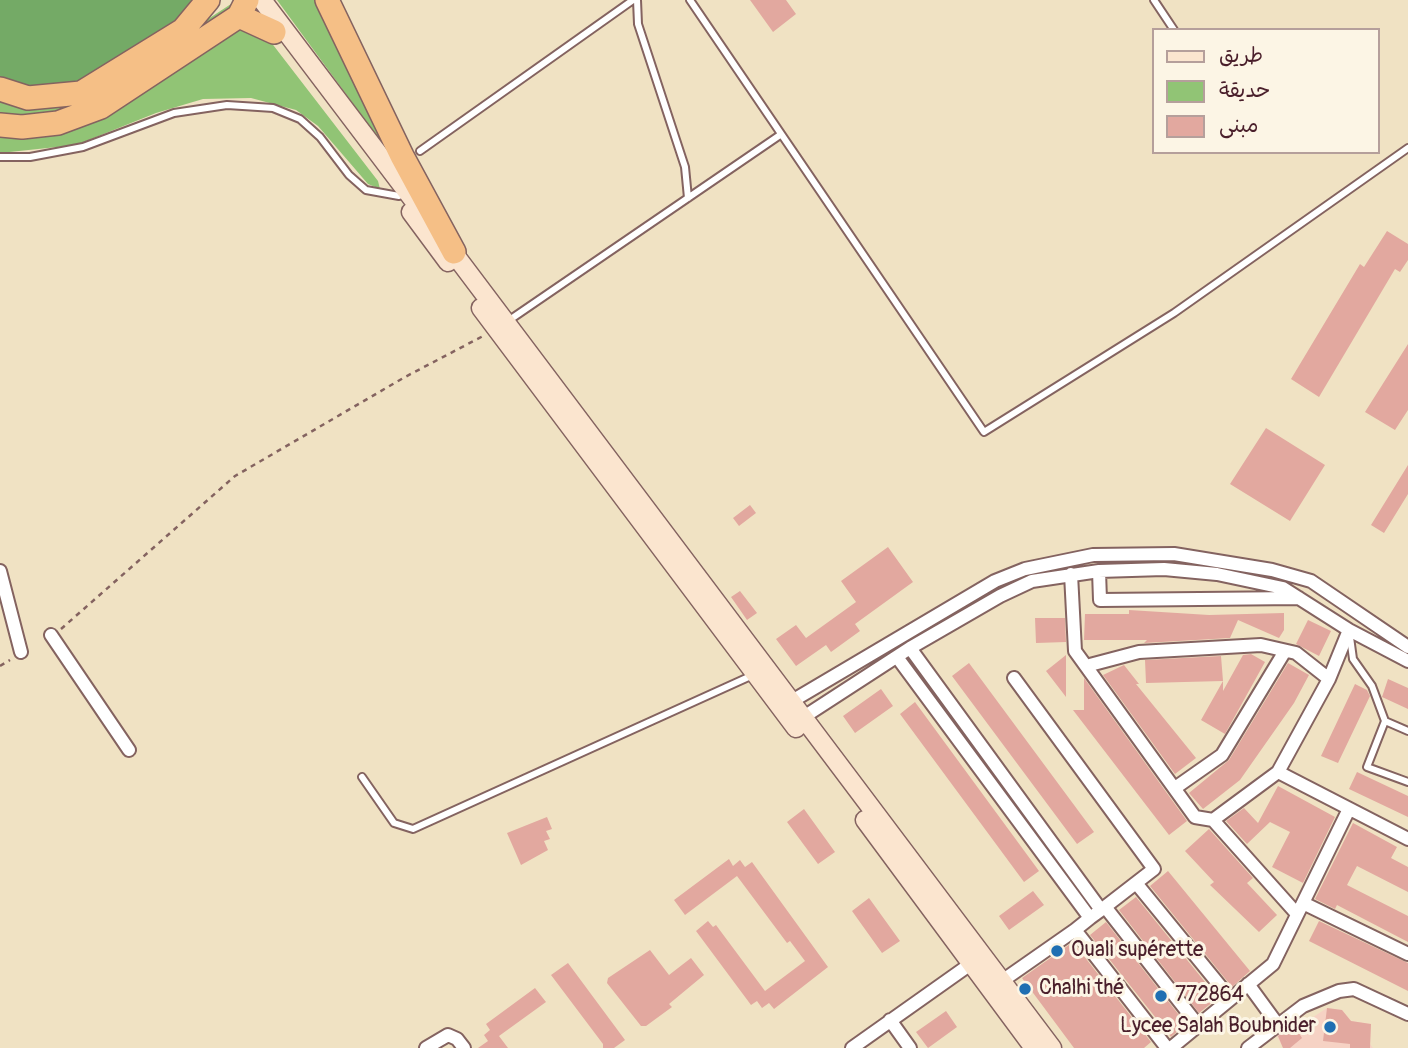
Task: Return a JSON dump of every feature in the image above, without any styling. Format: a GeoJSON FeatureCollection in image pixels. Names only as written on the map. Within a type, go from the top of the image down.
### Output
{"type":"FeatureCollection","features":[{"type":"Feature","properties":{"kind":"highway"},"geometry":{"type":"LineString","coordinates":[[0,89],[28,98],[81,93],[183,30],[208,0]]}},
{"type":"Feature","properties":{"kind":"highway"},"geometry":{"type":"LineString","coordinates":[[327,0],[402,156],[454,252]]}},
{"type":"Feature","properties":{"kind":"highway"},"geometry":{"type":"LineString","coordinates":[[0,125],[22,127],[58,123],[101,107],[246,5],[274,32]]}},
{"type":"Feature","properties":{"kind":"main road"},"geometry":{"type":"LineString","coordinates":[[262,0],[454,252],[502,325]]}},
{"type":"Feature","properties":{"kind":"main road"},"geometry":{"type":"LineString","coordinates":[[274,32],[502,325],[762,670],[1034,1048]]}},
{"type":"Feature","properties":{"kind":"main road"},"geometry":{"type":"LineString","coordinates":[[798,721],[1052,1048]]}},
{"type":"Feature","properties":{"kind":"street"},"geometry":{"type":"LineString","coordinates":[[787,704],[995,581],[1025,569],[1093,555],[1174,554],[1272,570],[1311,581],[1408,647]]}},
{"type":"Feature","properties":{"kind":"street"},"geometry":{"type":"LineString","coordinates":[[798,721],[909,648],[1000,596],[1032,581],[1099,571],[1164,569],[1217,574],[1283,588],[1349,630],[1408,662]]}},
{"type":"Feature","properties":{"kind":"street"},"geometry":{"type":"LineString","coordinates":[[0,571],[21,652]]}},
{"type":"Feature","properties":{"kind":"street"},"geometry":{"type":"LineString","coordinates":[[1099,571],[1100,600],[1302,598]]}},
{"type":"Feature","properties":{"kind":"street"},"geometry":{"type":"LineString","coordinates":[[1071,574],[1075,651],[1195,817],[1213,820],[1300,908],[1408,954]]}},
{"type":"Feature","properties":{"kind":"street"},"geometry":{"type":"LineString","coordinates":[[1213,820],[1278,772],[1329,679],[1349,630]]}},
{"type":"Feature","properties":{"kind":"street"},"geometry":{"type":"LineString","coordinates":[[51,635],[129,750]]}},
{"type":"Feature","properties":{"kind":"street"},"geometry":{"type":"LineString","coordinates":[[1086,666],[1139,652],[1185,647],[1261,645],[1296,653],[1329,679]]}},
{"type":"Feature","properties":{"kind":"street"},"geometry":{"type":"LineString","coordinates":[[909,648],[1099,912]]}},
{"type":"Feature","properties":{"kind":"street"},"geometry":{"type":"LineString","coordinates":[[1175,788],[1222,755],[1285,651]]}},
{"type":"Feature","properties":{"kind":"street"},"geometry":{"type":"LineString","coordinates":[[897,657],[1099,912],[1197,1024]]}},
{"type":"Feature","properties":{"kind":"street"},"geometry":{"type":"LineString","coordinates":[[1002,981],[1075,930],[1154,869],[1014,678]]}},
{"type":"Feature","properties":{"kind":"street"},"geometry":{"type":"LineString","coordinates":[[1278,772],[1408,839]]}},
{"type":"Feature","properties":{"kind":"street"},"geometry":{"type":"LineString","coordinates":[[1075,930],[1169,1048],[1272,964],[1349,809]]}},
{"type":"Feature","properties":{"kind":"street"},"geometry":{"type":"LineString","coordinates":[[1136,883],[1230,998]]}},
{"type":"Feature","properties":{"kind":"street"},"geometry":{"type":"LineString","coordinates":[[852,1048],[972,963]]}},
{"type":"Feature","properties":{"kind":"street"},"geometry":{"type":"LineString","coordinates":[[1248,984],[1278,1025]]}},
{"type":"Feature","properties":{"kind":"street"},"geometry":{"type":"LineString","coordinates":[[1248,1048],[1315,1000],[1354,989],[1408,1014]]}},
{"type":"Feature","properties":{"kind":"street"},"geometry":{"type":"LineString","coordinates":[[890,1020],[910,1048]]}},
{"type":"Feature","properties":{"kind":"street"},"geometry":{"type":"LineString","coordinates":[[426,1048],[448,1035],[457,1038],[464,1048]]}},
{"type":"Feature","properties":{"kind":"lane"},"geometry":{"type":"LineString","coordinates":[[420,151],[635,0],[638,24],[685,167],[688,198]]}},
{"type":"Feature","properties":{"kind":"lane"},"geometry":{"type":"LineString","coordinates":[[690,0],[984,432],[1174,313],[1406,152]]}},
{"type":"Feature","properties":{"kind":"lane"},"geometry":{"type":"LineString","coordinates":[[1154,0],[1173,28]]}},
{"type":"Feature","properties":{"kind":"lane"},"geometry":{"type":"LineString","coordinates":[[0,156],[30,158],[83,147],[138,125],[187,111],[227,105],[273,108],[300,120],[320,137],[349,175],[366,190],[399,196]]}},
{"type":"Feature","properties":{"kind":"lane"},"geometry":{"type":"LineString","coordinates":[[502,325],[780,135]]}},
{"type":"Feature","properties":{"kind":"lane"},"geometry":{"type":"LineString","coordinates":[[1349,630],[1353,659],[1373,686],[1385,721],[1367,767],[1408,782]]}},
{"type":"Feature","properties":{"kind":"lane"},"geometry":{"type":"LineString","coordinates":[[362,777],[394,823],[413,830],[762,670]]}},
{"type":"Feature","properties":{"kind":"lane"},"geometry":{"type":"LineString","coordinates":[[1385,721],[1408,731]]}},
{"type":"Feature","properties":{"kind":"path"},"geometry":{"type":"LineString","coordinates":[[51,635],[235,476],[405,377],[502,325]]}},
{"type":"Feature","properties":{"kind":"path"},"geometry":{"type":"LineString","coordinates":[[0,666],[21,652]]}},
{"type":"Feature","properties":{"kind":"shaded area","name":"Lycee Salah Boubnider"},"geometry":{"type":"Polygon","coordinates":[[[1327,1008],[1342,1010],[1351,1021],[1371,1024],[1370,1044],[1373,1048],[1283,1048],[1276,1034],[1297,1021],[1301,1025],[1327,1008]]]}},
{"type":"Feature","properties":{"kind":"green space"},"geometry":{"type":"Polygon","coordinates":[[[0,0],[196,0],[180,18],[110,66],[73,83],[47,87],[18,85],[0,78],[0,0]]]}},
{"type":"Feature","properties":{"kind":"green space"},"geometry":{"type":"Polygon","coordinates":[[[277,0],[318,0],[387,150],[277,0]]]}},
{"type":"Feature","properties":{"kind":"green space"},"geometry":{"type":"Polygon","coordinates":[[[231,4],[233,9],[95,100],[58,113],[28,117],[0,116],[0,96],[92,95],[231,4]]]}},
{"type":"Feature","properties":{"kind":"green space"},"geometry":{"type":"Polygon","coordinates":[[[240,29],[253,29],[267,37],[378,181],[380,189],[368,184],[318,126],[296,110],[251,98],[203,99],[156,113],[76,145],[0,153],[0,132],[22,132],[240,29]]]}},
{"type":"Feature","properties":{"kind":"building"},"geometry":{"type":"Polygon","coordinates":[[[750,0],[786,0],[796,14],[773,32],[750,0]]]}},
{"type":"Feature","properties":{"kind":"building"},"geometry":{"type":"Polygon","coordinates":[[[1387,231],[1408,244],[1408,260],[1400,272],[1395,269],[1319,397],[1291,379],[1360,264],[1364,267],[1387,231]]]}},
{"type":"Feature","properties":{"kind":"building"},"geometry":{"type":"Polygon","coordinates":[[[1408,344],[1408,410],[1395,430],[1365,412],[1408,344]]]}},
{"type":"Feature","properties":{"kind":"building"},"geometry":{"type":"Polygon","coordinates":[[[1266,428],[1325,465],[1290,521],[1230,484],[1266,428]]]}},
{"type":"Feature","properties":{"kind":"building"},"geometry":{"type":"Polygon","coordinates":[[[1408,465],[1408,494],[1384,533],[1371,525],[1408,465]]]}},
{"type":"Feature","properties":{"kind":"building"},"geometry":{"type":"Polygon","coordinates":[[[750,505],[756,513],[739,526],[733,518],[750,505]]]}},
{"type":"Feature","properties":{"kind":"building"},"geometry":{"type":"Polygon","coordinates":[[[888,547],[913,582],[855,624],[860,631],[831,652],[826,645],[796,666],[776,639],[796,625],[806,638],[856,602],[841,581],[888,547]]]}},
{"type":"Feature","properties":{"kind":"building"},"geometry":{"type":"Polygon","coordinates":[[[740,591],[757,613],[747,620],[731,597],[740,591]]]}},
{"type":"Feature","properties":{"kind":"building"},"geometry":{"type":"Polygon","coordinates":[[[1129,610],[1209,615],[1284,613],[1284,630],[1279,638],[1238,620],[1230,638],[1144,643],[1147,640],[1084,640],[1085,614],[1129,614],[1129,610]]]}},
{"type":"Feature","properties":{"kind":"building"},"geometry":{"type":"Polygon","coordinates":[[[1035,618],[1065,618],[1066,642],[1036,643],[1035,618]]]}},
{"type":"Feature","properties":{"kind":"building"},"geometry":{"type":"Polygon","coordinates":[[[1308,620],[1331,631],[1319,656],[1296,644],[1308,620]]]}},
{"type":"Feature","properties":{"kind":"building"},"geometry":{"type":"Polygon","coordinates":[[[1251,654],[1265,662],[1225,734],[1201,720],[1223,681],[1223,691],[1243,655],[1251,654]]]}},
{"type":"Feature","properties":{"kind":"building"},"geometry":{"type":"Polygon","coordinates":[[[1066,655],[1066,697],[1046,671],[1066,655]]]}},
{"type":"Feature","properties":{"kind":"building"},"geometry":{"type":"Polygon","coordinates":[[[1221,656],[1223,681],[1146,683],[1145,660],[1221,656]]]}},
{"type":"Feature","properties":{"kind":"building"},"geometry":{"type":"Polygon","coordinates":[[[969,663],[1094,832],[1077,844],[952,676],[969,663]]]}},
{"type":"Feature","properties":{"kind":"building"},"geometry":{"type":"Polygon","coordinates":[[[1288,663],[1309,675],[1294,703],[1240,780],[1203,809],[1189,793],[1229,760],[1288,663]]]}},
{"type":"Feature","properties":{"kind":"building"},"geometry":{"type":"Polygon","coordinates":[[[1124,665],[1139,684],[1136,684],[1196,758],[1175,774],[1103,675],[1124,665]]]}},
{"type":"Feature","properties":{"kind":"building"},"geometry":{"type":"Polygon","coordinates":[[[1084,678],[1187,821],[1169,835],[1073,710],[1084,710],[1084,678]]]}},
{"type":"Feature","properties":{"kind":"building"},"geometry":{"type":"Polygon","coordinates":[[[1388,679],[1408,688],[1408,709],[1382,697],[1388,679]]]}},
{"type":"Feature","properties":{"kind":"building"},"geometry":{"type":"Polygon","coordinates":[[[1355,684],[1367,690],[1370,696],[1338,763],[1321,756],[1355,684]]]}},
{"type":"Feature","properties":{"kind":"building"},"geometry":{"type":"Polygon","coordinates":[[[881,689],[893,706],[855,733],[843,716],[881,689]]]}},
{"type":"Feature","properties":{"kind":"building"},"geometry":{"type":"Polygon","coordinates":[[[915,702],[1039,871],[1024,882],[900,714],[915,702]]]}},
{"type":"Feature","properties":{"kind":"building"},"geometry":{"type":"Polygon","coordinates":[[[1357,772],[1408,796],[1408,817],[1349,789],[1357,772]]]}},
{"type":"Feature","properties":{"kind":"building"},"geometry":{"type":"Polygon","coordinates":[[[1278,786],[1335,817],[1303,883],[1272,867],[1290,832],[1270,822],[1247,844],[1226,821],[1244,808],[1258,823],[1278,786]]]}},
{"type":"Feature","properties":{"kind":"building"},"geometry":{"type":"Polygon","coordinates":[[[804,809],[835,852],[818,864],[787,822],[804,809]]]}},
{"type":"Feature","properties":{"kind":"building"},"geometry":{"type":"Polygon","coordinates":[[[547,817],[552,829],[546,831],[550,839],[544,841],[548,850],[521,865],[507,833],[547,817]]]}},
{"type":"Feature","properties":{"kind":"building"},"geometry":{"type":"Polygon","coordinates":[[[1353,823],[1397,847],[1391,858],[1408,867],[1408,892],[1357,866],[1347,885],[1408,916],[1408,942],[1337,905],[1335,909],[1315,899],[1353,823]]]}},
{"type":"Feature","properties":{"kind":"building"},"geometry":{"type":"Polygon","coordinates":[[[1209,829],[1253,878],[1247,883],[1277,915],[1259,932],[1210,885],[1214,882],[1185,851],[1209,829]]]}},
{"type":"Feature","properties":{"kind":"building"},"geometry":{"type":"Polygon","coordinates":[[[729,859],[733,866],[740,860],[745,867],[752,862],[828,967],[774,1009],[769,1003],[762,1008],[757,1001],[751,1005],[696,931],[708,921],[713,927],[716,925],[765,991],[805,961],[790,941],[787,943],[737,876],[685,915],[674,900],[729,859]]]}},
{"type":"Feature","properties":{"kind":"building"},"geometry":{"type":"Polygon","coordinates":[[[1168,871],[1250,971],[1232,987],[1150,886],[1168,871]]]}},
{"type":"Feature","properties":{"kind":"building"},"geometry":{"type":"Polygon","coordinates":[[[1033,891],[1044,905],[1009,930],[999,916],[1033,891]]]}},
{"type":"Feature","properties":{"kind":"building"},"geometry":{"type":"Polygon","coordinates":[[[1136,897],[1218,998],[1199,1013],[1119,910],[1136,897]]]}},
{"type":"Feature","properties":{"kind":"building"},"geometry":{"type":"Polygon","coordinates":[[[869,898],[900,941],[882,953],[852,911],[869,898]]]}},
{"type":"Feature","properties":{"kind":"building"},"geometry":{"type":"Polygon","coordinates":[[[1319,921],[1408,963],[1408,991],[1309,941],[1319,921]]]}},
{"type":"Feature","properties":{"kind":"building"},"geometry":{"type":"Polygon","coordinates":[[[1106,922],[1186,1024],[1171,1037],[1090,935],[1106,922]]]}},
{"type":"Feature","properties":{"kind":"building"},"geometry":{"type":"Polygon","coordinates":[[[1073,942],[1151,1042],[1144,1048],[1074,1048],[1022,978],[1073,942]]]}},
{"type":"Feature","properties":{"kind":"building"},"geometry":{"type":"Polygon","coordinates":[[[650,950],[669,975],[691,958],[704,975],[669,1004],[672,1007],[646,1026],[641,1026],[607,983],[608,978],[650,950]]]}},
{"type":"Feature","properties":{"kind":"building"},"geometry":{"type":"Polygon","coordinates":[[[568,963],[625,1040],[614,1048],[603,1048],[603,1044],[551,975],[568,963]]]}},
{"type":"Feature","properties":{"kind":"building"},"geometry":{"type":"Polygon","coordinates":[[[535,988],[546,1002],[499,1036],[508,1048],[478,1048],[488,1041],[484,1035],[490,1030],[486,1024],[535,988]]]}},
{"type":"Feature","properties":{"kind":"building"},"geometry":{"type":"Polygon","coordinates":[[[1327,1008],[1342,1010],[1351,1021],[1371,1024],[1370,1048],[1350,1048],[1350,1044],[1323,1041],[1327,1008]]]}},
{"type":"Feature","properties":{"kind":"building"},"geometry":{"type":"Polygon","coordinates":[[[946,1011],[957,1027],[928,1048],[916,1032],[946,1011]]]}},
{"type":"Feature","properties":{"kind":"building"},"geometry":{"type":"Polygon","coordinates":[[[1297,1021],[1305,1031],[1300,1035],[1302,1038],[1290,1048],[1283,1048],[1278,1036],[1297,1021]]]}},
{"type":"Feature","properties":{"kind":"place","name":"Ouali supérette"},"geometry":{"type":"Point","coordinates":[1057,951]}},
{"type":"Feature","properties":{"kind":"place","name":"Chalhi thé"},"geometry":{"type":"Point","coordinates":[1025,989]}},
{"type":"Feature","properties":{"kind":"place","name":"772864"},"geometry":{"type":"Point","coordinates":[1161,996]}},
{"type":"Feature","properties":{"kind":"place","name":"Lycee Salah Boubnider"},"geometry":{"type":"Point","coordinates":[1330,1027]}}]}
